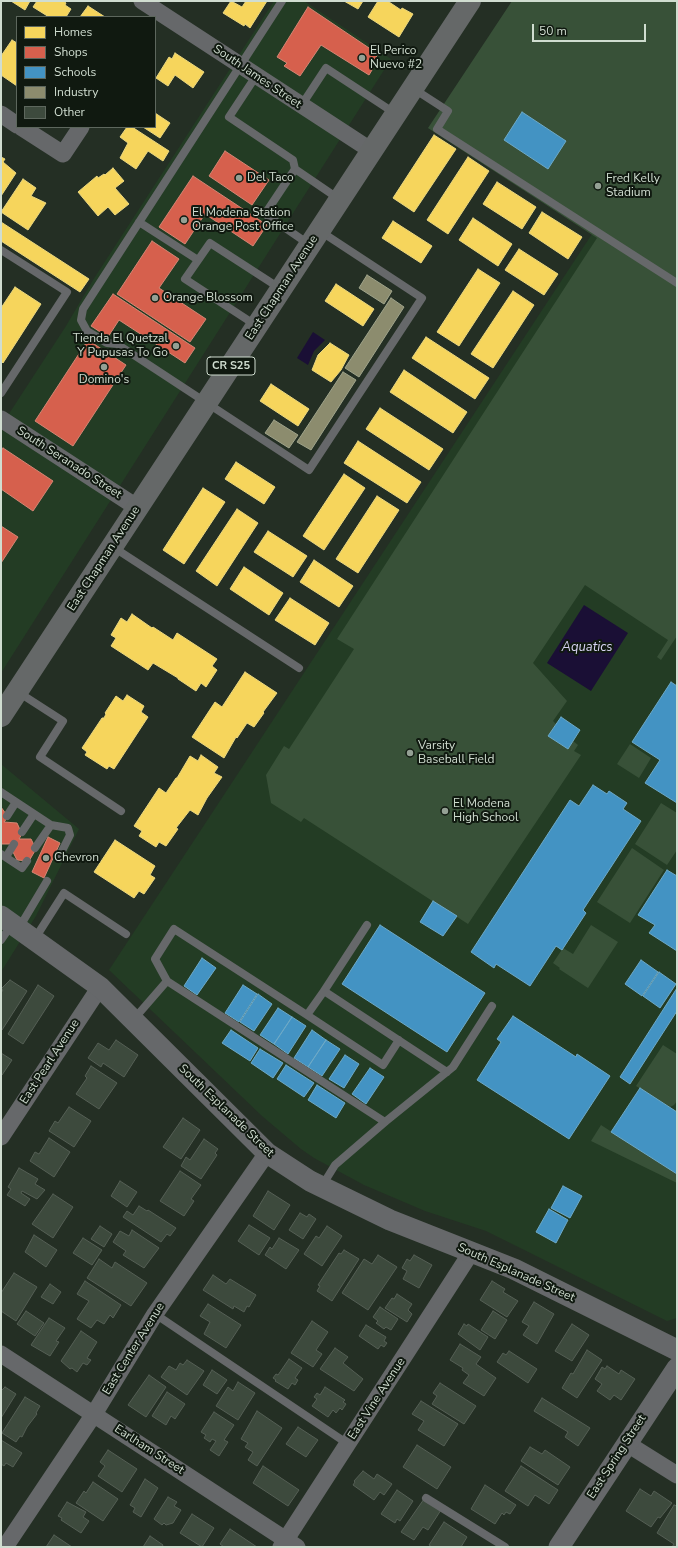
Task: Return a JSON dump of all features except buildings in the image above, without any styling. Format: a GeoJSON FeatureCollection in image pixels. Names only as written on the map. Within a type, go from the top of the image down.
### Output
{"type":"FeatureCollection","features":[{"type":"Feature","properties":{"kind":"main road","name":"East Chapman Avenue"},"geometry":{"type":"LineString","coordinates":[[1,716],[340,199],[414,89],[468,2]]}},
{"type":"Feature","properties":{"kind":"street","name":"South James Street"},"geometry":{"type":"LineString","coordinates":[[142,1],[157,15],[256,76],[372,151]]}},
{"type":"Feature","properties":{"kind":"street"},"geometry":{"type":"LineString","coordinates":[[1,114],[16,124]]}},
{"type":"Feature","properties":{"kind":"street"},"geometry":{"type":"LineString","coordinates":[[23,128],[63,154],[80,128]]}},
{"type":"Feature","properties":{"kind":"street","name":"South Seranado Street"},"geometry":{"type":"LineString","coordinates":[[1,419],[138,508]]}},
{"type":"Feature","properties":{"kind":"street","name":"South Esplanade Street"},"geometry":{"type":"LineString","coordinates":[[13,930],[100,987],[267,1153],[322,1186],[390,1220],[472,1251],[519,1272],[677,1350]]}},
{"type":"Feature","properties":{"kind":"street","name":"East Pearl Avenue"},"geometry":{"type":"LineString","coordinates":[[1,1137],[100,987]]}},
{"type":"Feature","properties":{"kind":"street","name":"East Center Avenue"},"geometry":{"type":"LineString","coordinates":[[5,1547],[94,1414],[155,1314],[267,1153]]}},
{"type":"Feature","properties":{"kind":"street","name":"East Vine Avenue"},"geometry":{"type":"LineString","coordinates":[[288,1545],[348,1444],[472,1251]]}},
{"type":"Feature","properties":{"kind":"street","name":"Earlham Street"},"geometry":{"type":"LineString","coordinates":[[1,1354],[94,1414],[288,1545]]}},
{"type":"Feature","properties":{"kind":"street","name":"East Spring Street"},"geometry":{"type":"LineString","coordinates":[[559,1547],[626,1443],[677,1368]]}},
{"type":"Feature","properties":{"kind":"street"},"geometry":{"type":"LineString","coordinates":[[626,1443],[677,1475]]}},
{"type":"Feature","properties":{"kind":"lane"},"geometry":{"type":"LineString","coordinates":[[282,1],[83,308],[81,320],[87,331],[107,343],[117,344],[309,470],[422,298],[315,238],[264,214],[295,169]]}},
{"type":"Feature","properties":{"kind":"lane"},"geometry":{"type":"LineString","coordinates":[[301,106],[326,68],[396,114]]}},
{"type":"Feature","properties":{"kind":"lane"},"geometry":{"type":"LineString","coordinates":[[256,76],[229,117],[293,160],[295,169],[340,199]]}},
{"type":"Feature","properties":{"kind":"lane"},"geometry":{"type":"LineString","coordinates":[[414,89],[448,111],[437,129],[677,283]]}},
{"type":"Feature","properties":{"kind":"lane"},"geometry":{"type":"LineString","coordinates":[[139,222],[198,260]]}},
{"type":"Feature","properties":{"kind":"lane"},"geometry":{"type":"LineString","coordinates":[[257,326],[185,279],[210,243],[281,289]]}},
{"type":"Feature","properties":{"kind":"lane"},"geometry":{"type":"LineString","coordinates":[[1,250],[67,292],[1,393]]}},
{"type":"Feature","properties":{"kind":"lane"},"geometry":{"type":"LineString","coordinates":[[112,547],[299,668]]}},
{"type":"Feature","properties":{"kind":"lane"},"geometry":{"type":"LineString","coordinates":[[18,691],[63,721],[40,757],[121,810]]}},
{"type":"Feature","properties":{"kind":"lane"},"geometry":{"type":"LineString","coordinates":[[2,794],[51,825],[68,828],[70,835],[59,857]]}},
{"type":"Feature","properties":{"kind":"lane"},"geometry":{"type":"LineString","coordinates":[[7,816],[16,802]]}},
{"type":"Feature","properties":{"kind":"lane"},"geometry":{"type":"LineString","coordinates":[[22,832],[34,814]]}},
{"type":"Feature","properties":{"kind":"lane"},"geometry":{"type":"LineString","coordinates":[[35,848],[51,825]]}},
{"type":"Feature","properties":{"kind":"lane"},"geometry":{"type":"LineString","coordinates":[[14,844],[3,856],[22,868],[27,860]]}},
{"type":"Feature","properties":{"kind":"lane"},"geometry":{"type":"LineString","coordinates":[[13,930],[47,881]]}},
{"type":"Feature","properties":{"kind":"lane"},"geometry":{"type":"LineString","coordinates":[[13,930],[64,893],[126,934]]}},
{"type":"Feature","properties":{"kind":"lane"},"geometry":{"type":"LineString","coordinates":[[307,1015],[367,925]]}},
{"type":"Feature","properties":{"kind":"lane"},"geometry":{"type":"LineString","coordinates":[[385,1122],[167,981],[155,959],[174,929],[383,1065],[398,1040]]}},
{"type":"Feature","properties":{"kind":"lane"},"geometry":{"type":"LineString","coordinates":[[134,1020],[167,981]]}},
{"type":"Feature","properties":{"kind":"lane"},"geometry":{"type":"LineString","coordinates":[[324,991],[447,1072]]}},
{"type":"Feature","properties":{"kind":"lane"},"geometry":{"type":"LineString","coordinates":[[322,1186],[335,1165],[453,1067],[492,1006]]}},
{"type":"Feature","properties":{"kind":"lane"},"geometry":{"type":"LineString","coordinates":[[155,1314],[348,1444]]}},
{"type":"Feature","properties":{"kind":"lane"},"geometry":{"type":"LineString","coordinates":[[426,1498],[505,1547]]}},
{"type":"Feature","properties":{"kind":"shaded area"},"geometry":{"type":"Polygon","coordinates":[[[274,1],[304,1],[391,59],[1,673],[1,426],[66,326],[93,280],[274,1]]]}},
{"type":"Feature","properties":{"kind":"shaded area"},"geometry":{"type":"Polygon","coordinates":[[[512,1],[677,1],[677,636],[661,660],[657,657],[668,640],[585,585],[533,663],[567,701],[553,721],[556,724],[548,736],[568,749],[573,741],[578,745],[574,751],[581,755],[468,924],[304,818],[301,822],[271,803],[266,775],[284,746],[289,749],[354,649],[337,639],[597,238],[428,128],[512,1]]]}},
{"type":"Feature","properties":{"kind":"shaded area","name":"El Modena High School"},"geometry":{"type":"Polygon","coordinates":[[[677,1],[677,1318],[667,1321],[486,1231],[425,1211],[364,1185],[314,1158],[262,1116],[109,970],[592,234],[428,128],[677,1]]]}},
{"type":"Feature","properties":{"kind":"shaded area"},"geometry":{"type":"Polygon","coordinates":[[[630,744],[651,758],[639,778],[617,764],[630,744]]]}},
{"type":"Feature","properties":{"kind":"shaded area"},"geometry":{"type":"Polygon","coordinates":[[[1,764],[79,829],[36,916],[1,972],[1,764]]]}},
{"type":"Feature","properties":{"kind":"shaded area"},"geometry":{"type":"Polygon","coordinates":[[[661,803],[677,813],[677,850],[667,865],[635,844],[661,803]]]}},
{"type":"Feature","properties":{"kind":"shaded area"},"geometry":{"type":"Polygon","coordinates":[[[632,848],[664,870],[630,923],[597,902],[632,848]]]}},
{"type":"Feature","properties":{"kind":"shaded area"},"geometry":{"type":"Polygon","coordinates":[[[591,925],[618,942],[588,988],[559,969],[560,968],[553,963],[563,948],[573,954],[591,925]]]}},
{"type":"Feature","properties":{"kind":"shaded area"},"geometry":{"type":"Polygon","coordinates":[[[663,1045],[677,1054],[677,1101],[670,1107],[636,1086],[663,1045]]]}},
{"type":"Feature","properties":{"kind":"shaded area"},"geometry":{"type":"Polygon","coordinates":[[[601,1125],[677,1174],[677,1183],[591,1141],[601,1125]]]}},
{"type":"Feature","properties":{"kind":"water"},"geometry":{"type":"Polygon","coordinates":[[[313,332],[325,340],[314,351],[308,365],[297,358],[313,332]]]}},
{"type":"Feature","properties":{"kind":"water","name":"Aquatics"},"geometry":{"type":"Polygon","coordinates":[[[584,605],[628,633],[591,691],[547,663],[584,605]]]}},
{"type":"Feature","properties":{"kind":"place","name":"El Perico Nuevo #2"},"geometry":{"type":"Point","coordinates":[362,58]}},
{"type":"Feature","properties":{"kind":"place","name":"Del Taco"},"geometry":{"type":"Point","coordinates":[239,178]}},
{"type":"Feature","properties":{"kind":"place","name":"Fred Kelly Stadium"},"geometry":{"type":"Point","coordinates":[598,186]}},
{"type":"Feature","properties":{"kind":"place","name":"El Modena Station Orange Post Office"},"geometry":{"type":"Point","coordinates":[184,220]}},
{"type":"Feature","properties":{"kind":"place","name":"Orange Blossom"},"geometry":{"type":"Point","coordinates":[155,298]}},
{"type":"Feature","properties":{"kind":"place","name":"Tienda El Quetzal Y Pupusas To Go"},"geometry":{"type":"Point","coordinates":[176,346]}},
{"type":"Feature","properties":{"kind":"place","name":"Domino's"},"geometry":{"type":"Point","coordinates":[104,367]}},
{"type":"Feature","properties":{"kind":"place","name":"Varsity Baseball Field"},"geometry":{"type":"Point","coordinates":[410,753]}},
{"type":"Feature","properties":{"kind":"place","name":"El Modena High School"},"geometry":{"type":"Point","coordinates":[445,811]}},
{"type":"Feature","properties":{"kind":"place","name":"Chevron"},"geometry":{"type":"Point","coordinates":[46,858]}}]}
